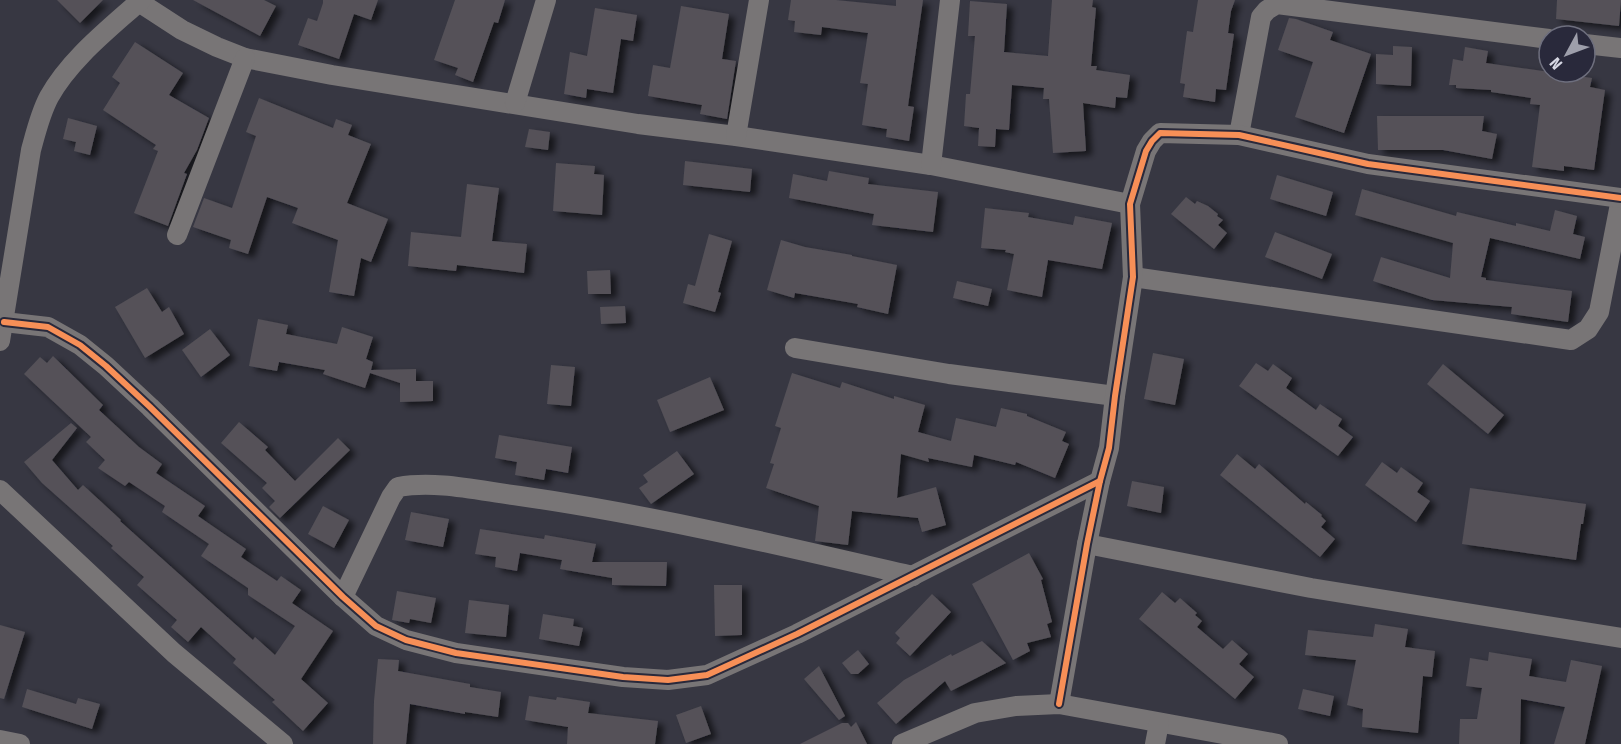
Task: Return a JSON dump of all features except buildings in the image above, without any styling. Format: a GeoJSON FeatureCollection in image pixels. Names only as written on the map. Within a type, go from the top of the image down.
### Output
{"type":"FeatureCollection","features":[{"type":"Feature","properties":{"kind":"street"},"geometry":{"type":"LineString","coordinates":[[515,103],[546,0]]}},
{"type":"Feature","properties":{"kind":"street"},"geometry":{"type":"LineString","coordinates":[[736,136],[759,0]]}},
{"type":"Feature","properties":{"kind":"street"},"geometry":{"type":"LineString","coordinates":[[931,165],[950,0]]}},
{"type":"Feature","properties":{"kind":"street"},"geometry":{"type":"LineString","coordinates":[[0,341],[31,150],[45,106],[79,56],[140,1],[182,30],[245,58],[332,75],[638,124],[931,165],[1130,204]]}},
{"type":"Feature","properties":{"kind":"street"},"geometry":{"type":"LineString","coordinates":[[1239,135],[1261,17],[1277,4],[1537,37]]}},
{"type":"Feature","properties":{"kind":"street"},"geometry":{"type":"LineString","coordinates":[[1597,45],[1621,48]]}},
{"type":"Feature","properties":{"kind":"street"},"geometry":{"type":"LineString","coordinates":[[177,235],[245,58]]}},
{"type":"Feature","properties":{"kind":"street"},"geometry":{"type":"LineString","coordinates":[[1059,704],[1087,544],[1109,448],[1133,277],[1130,204],[1146,151],[1160,133],[1239,135],[1368,164],[1621,199],[1613,281],[1599,312],[1587,329],[1571,340],[1133,277]]}},
{"type":"Feature","properties":{"kind":"street"},"geometry":{"type":"LineString","coordinates":[[4,322],[48,327],[80,345],[150,407],[343,597],[376,626],[406,640],[456,653],[623,677],[668,680],[706,675],[797,634],[1100,482]]}},
{"type":"Feature","properties":{"kind":"street"},"geometry":{"type":"LineString","coordinates":[[795,348],[949,374],[1115,396]]}},
{"type":"Feature","properties":{"kind":"street"},"geometry":{"type":"LineString","coordinates":[[343,597],[391,496],[398,487],[415,484],[564,502],[734,535],[913,576]]}},
{"type":"Feature","properties":{"kind":"street"},"geometry":{"type":"LineString","coordinates":[[0,490],[174,653],[283,744]]}},
{"type":"Feature","properties":{"kind":"street"},"geometry":{"type":"LineString","coordinates":[[1087,544],[1311,588],[1621,638]]}},
{"type":"Feature","properties":{"kind":"street"},"geometry":{"type":"LineString","coordinates":[[902,744],[975,713],[1016,706],[1059,704],[1278,744]]}},
{"type":"Feature","properties":{"kind":"street"},"geometry":{"type":"LineString","coordinates":[[1155,744],[1159,723]]}},
{"type":"Feature","properties":{"kind":"street"},"geometry":{"type":"LineString","coordinates":[[0,740],[20,744]]}},
{"type":"Feature","properties":{"kind":"cycle path"},"geometry":{"type":"LineString","coordinates":[[1059,704],[1087,544],[1109,448],[1133,277],[1130,204],[1146,151],[1160,133],[1239,135],[1368,164],[1621,198]]}},
{"type":"Feature","properties":{"kind":"cycle path"},"geometry":{"type":"LineString","coordinates":[[4,322],[48,327],[80,345],[150,407],[343,597],[376,626],[406,640],[456,653],[623,677],[668,680],[707,675],[797,634],[1100,481]]}}]}
